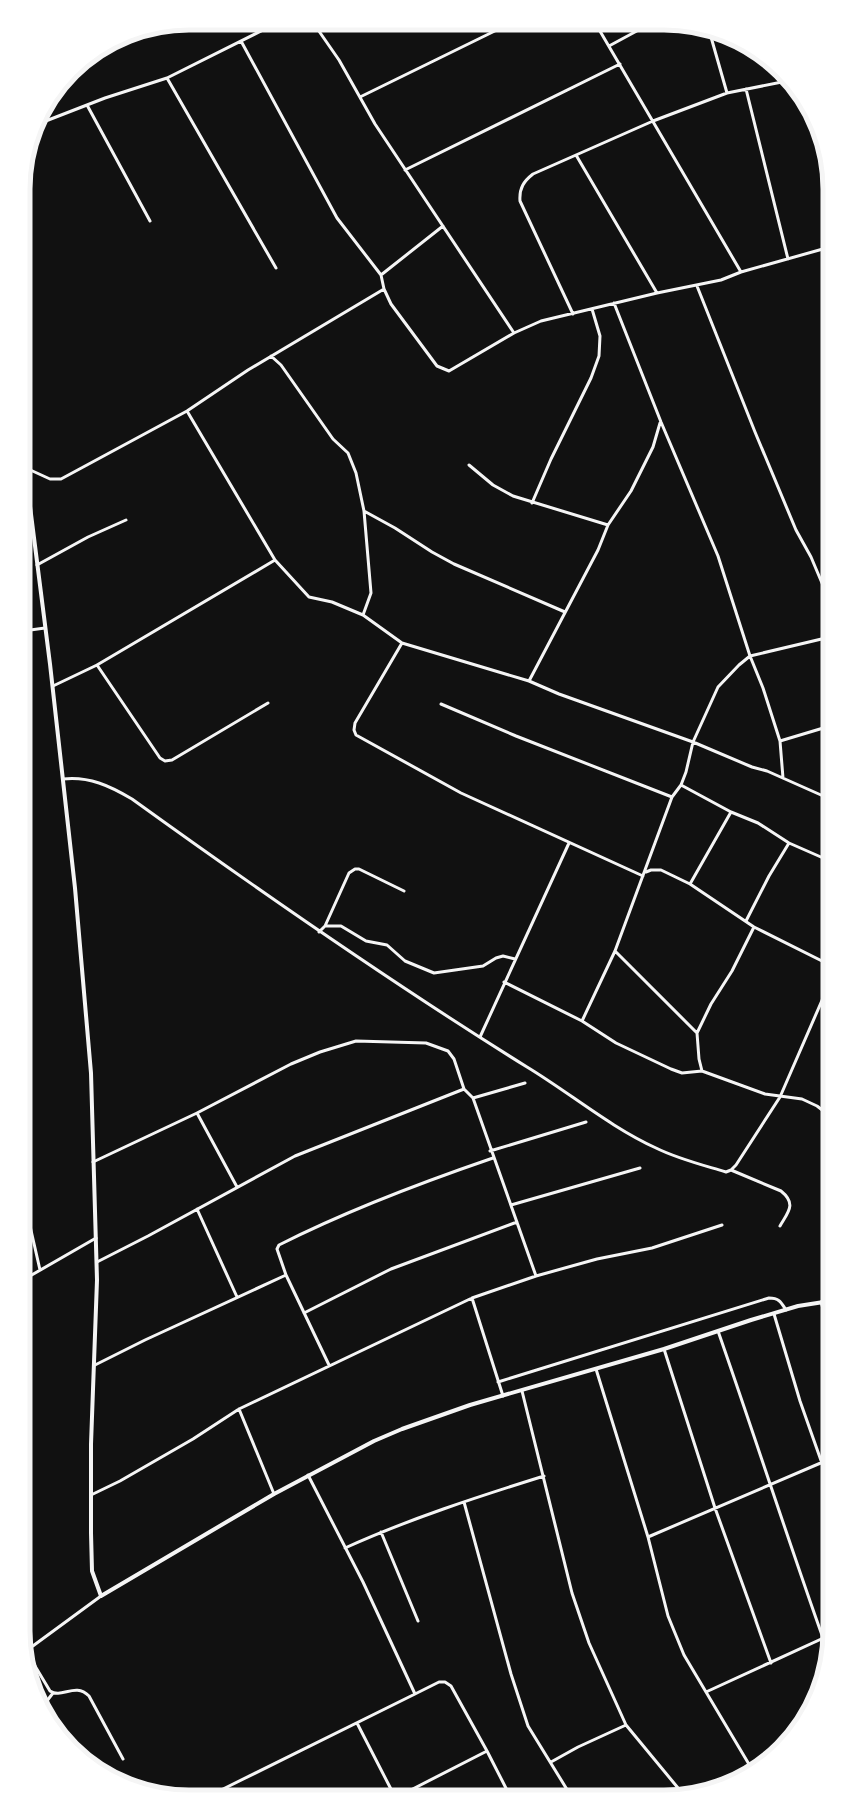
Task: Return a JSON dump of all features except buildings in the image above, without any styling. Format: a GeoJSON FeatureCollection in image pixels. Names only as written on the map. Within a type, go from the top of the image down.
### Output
{"type":"FeatureCollection","features":[{"type":"Feature","properties":{"kind":"street"},"geometry":{"type":"LineString","coordinates":[[45,121],[87,105],[167,78],[263,30]]}},
{"type":"Feature","properties":{"kind":"street"},"geometry":{"type":"LineString","coordinates":[[319,30],[339,60],[374,124],[514,333]]}},
{"type":"Feature","properties":{"kind":"street"},"geometry":{"type":"LineString","coordinates":[[360,97],[497,30]]}},
{"type":"Feature","properties":{"kind":"street"},"geometry":{"type":"LineString","coordinates":[[600,30],[741,272]]}},
{"type":"Feature","properties":{"kind":"street"},"geometry":{"type":"LineString","coordinates":[[610,46],[639,30]]}},
{"type":"Feature","properties":{"kind":"street"},"geometry":{"type":"LineString","coordinates":[[711,37],[728,93]]}},
{"type":"Feature","properties":{"kind":"street"},"geometry":{"type":"LineString","coordinates":[[241,41],[337,218],[382,275],[384,289],[391,304],[437,366],[449,371],[514,333],[541,321],[657,293],[721,280],[741,272],[823,250]]}},
{"type":"Feature","properties":{"kind":"street"},"geometry":{"type":"LineString","coordinates":[[405,170],[620,64]]}},
{"type":"Feature","properties":{"kind":"street"},"geometry":{"type":"LineString","coordinates":[[167,78],[276,268]]}},
{"type":"Feature","properties":{"kind":"street"},"geometry":{"type":"LineString","coordinates":[[573,314],[520,201],[520,192],[526,179],[533,174],[653,121],[728,93],[782,82]]}},
{"type":"Feature","properties":{"kind":"street"},"geometry":{"type":"LineString","coordinates":[[746,89],[788,259]]}},
{"type":"Feature","properties":{"kind":"street"},"geometry":{"type":"LineString","coordinates":[[87,105],[150,221]]}},
{"type":"Feature","properties":{"kind":"street"},"geometry":{"type":"LineString","coordinates":[[576,155],[657,293]]}},
{"type":"Feature","properties":{"kind":"street"},"geometry":{"type":"LineString","coordinates":[[382,275],[443,226]]}},
{"type":"Feature","properties":{"kind":"street"},"geometry":{"type":"LineString","coordinates":[[697,286],[796,530],[811,557],[823,585]]}},
{"type":"Feature","properties":{"kind":"street"},"geometry":{"type":"LineString","coordinates":[[30,470],[50,479],[61,479],[187,411],[271,356],[384,289]]}},
{"type":"Feature","properties":{"kind":"street"},"geometry":{"type":"LineString","coordinates":[[614,303],[660,422],[718,556],[750,656],[763,688],[780,741],[783,778]]}},
{"type":"Feature","properties":{"kind":"street"},"geometry":{"type":"LineString","coordinates":[[532,503],[591,378],[599,356],[600,336],[592,309]]}},
{"type":"Feature","properties":{"kind":"street"},"geometry":{"type":"LineString","coordinates":[[271,356],[281,365],[333,439],[348,453],[356,473],[364,511],[371,593],[362,616]]}},
{"type":"Feature","properties":{"kind":"street"},"geometry":{"type":"LineString","coordinates":[[187,411],[275,560],[309,597],[332,602],[362,616],[402,643],[529,681],[559,694],[693,742],[823,796]]}},
{"type":"Feature","properties":{"kind":"street"},"geometry":{"type":"LineString","coordinates":[[529,681],[598,550],[608,526],[631,491],[653,447],[660,422]]}},
{"type":"Feature","properties":{"kind":"street"},"geometry":{"type":"LineString","coordinates":[[469,465],[493,485],[513,496],[608,526]]}},
{"type":"Feature","properties":{"kind":"street"},"geometry":{"type":"LineString","coordinates":[[30,503],[53,686],[75,888],[91,1073],[97,1262],[90,1495],[92,1571],[101,1596]]}},
{"type":"Feature","properties":{"kind":"street"},"geometry":{"type":"LineString","coordinates":[[364,511],[454,564],[565,612]]}},
{"type":"Feature","properties":{"kind":"street"},"geometry":{"type":"LineString","coordinates":[[37,565],[88,537],[126,520]]}},
{"type":"Feature","properties":{"kind":"street"},"geometry":{"type":"LineString","coordinates":[[53,686],[97,665],[275,560]]}},
{"type":"Feature","properties":{"kind":"street"},"geometry":{"type":"LineString","coordinates":[[30,630],[45,628]]}},
{"type":"Feature","properties":{"kind":"street"},"geometry":{"type":"LineString","coordinates":[[582,1022],[615,951],[672,797],[681,785],[686,772],[693,742],[718,687],[750,656],[823,639]]}},
{"type":"Feature","properties":{"kind":"street"},"geometry":{"type":"LineString","coordinates":[[402,643],[356,723],[354,730],[356,735],[461,793],[569,844],[643,876]]}},
{"type":"Feature","properties":{"kind":"street"},"geometry":{"type":"LineString","coordinates":[[97,665],[160,758],[165,761],[172,760],[268,703]]}},
{"type":"Feature","properties":{"kind":"street"},"geometry":{"type":"LineString","coordinates":[[442,704],[516,736],[672,797]]}},
{"type":"Feature","properties":{"kind":"street"},"geometry":{"type":"LineString","coordinates":[[780,741],[823,728]]}},
{"type":"Feature","properties":{"kind":"street"},"geometry":{"type":"LineString","coordinates":[[63,779],[88,779],[111,787],[132,799],[319,932],[480,1037],[554,1083],[616,1126],[656,1148],[726,1172],[731,1170],[780,1097],[823,998]]}},
{"type":"Feature","properties":{"kind":"street"},"geometry":{"type":"LineString","coordinates":[[681,785],[731,812],[758,823],[789,843],[823,858]]}},
{"type":"Feature","properties":{"kind":"street"},"geometry":{"type":"LineString","coordinates":[[690,884],[731,812]]}},
{"type":"Feature","properties":{"kind":"street"},"geometry":{"type":"LineString","coordinates":[[746,921],[769,876],[789,843]]}},
{"type":"Feature","properties":{"kind":"street"},"geometry":{"type":"LineString","coordinates":[[480,1037],[504,982],[569,844]]}},
{"type":"Feature","properties":{"kind":"street"},"geometry":{"type":"LineString","coordinates":[[319,932],[325,926],[350,873],[355,869],[359,869],[404,891]]}},
{"type":"Feature","properties":{"kind":"street"},"geometry":{"type":"LineString","coordinates":[[645,872],[651,870],[661,870],[690,884],[754,927],[823,962]]}},
{"type":"Feature","properties":{"kind":"street"},"geometry":{"type":"LineString","coordinates":[[325,926],[341,926],[366,941],[386,945],[405,961],[434,973],[483,966],[496,958],[503,956],[515,959]]}},
{"type":"Feature","properties":{"kind":"street"},"geometry":{"type":"LineString","coordinates":[[702,1071],[698,1059],[697,1033],[711,1004],[732,971],[754,927]]}},
{"type":"Feature","properties":{"kind":"street"},"geometry":{"type":"LineString","coordinates":[[615,951],[697,1033]]}},
{"type":"Feature","properties":{"kind":"street"},"geometry":{"type":"LineString","coordinates":[[504,982],[582,1022],[616,1043],[671,1069],[682,1072],[702,1071],[765,1094],[802,1099],[823,1111]]}},
{"type":"Feature","properties":{"kind":"street"},"geometry":{"type":"LineString","coordinates":[[94,1162],[198,1113],[291,1064],[320,1052],[356,1041],[426,1043],[448,1051],[454,1059],[464,1089],[472,1098],[536,1276]]}},
{"type":"Feature","properties":{"kind":"street"},"geometry":{"type":"LineString","coordinates":[[472,1098],[525,1083]]}},
{"type":"Feature","properties":{"kind":"street"},"geometry":{"type":"LineString","coordinates":[[97,1262],[296,1156],[464,1089]]}},
{"type":"Feature","properties":{"kind":"street"},"geometry":{"type":"LineString","coordinates":[[198,1113],[237,1187]]}},
{"type":"Feature","properties":{"kind":"street"},"geometry":{"type":"LineString","coordinates":[[490,1151],[586,1122]]}},
{"type":"Feature","properties":{"kind":"street"},"geometry":{"type":"LineString","coordinates":[[328,1366],[286,1275],[278,1249],[279,1245],[343,1214],[427,1181],[493,1158]]}},
{"type":"Feature","properties":{"kind":"street"},"geometry":{"type":"LineString","coordinates":[[511,1205],[640,1168]]}},
{"type":"Feature","properties":{"kind":"street"},"geometry":{"type":"LineString","coordinates":[[731,1170],[781,1191],[787,1196],[790,1202],[790,1207],[780,1226]]}},
{"type":"Feature","properties":{"kind":"street"},"geometry":{"type":"LineString","coordinates":[[197,1210],[237,1296]]}},
{"type":"Feature","properties":{"kind":"street"},"geometry":{"type":"LineString","coordinates":[[304,1313],[391,1270],[517,1222]]}},
{"type":"Feature","properties":{"kind":"street"},"geometry":{"type":"LineString","coordinates":[[90,1495],[120,1481],[186,1443],[239,1409],[472,1298],[536,1276],[597,1259],[652,1248],[722,1225]]}},
{"type":"Feature","properties":{"kind":"street"},"geometry":{"type":"LineString","coordinates":[[30,1226],[40,1270]]}},
{"type":"Feature","properties":{"kind":"street"},"geometry":{"type":"LineString","coordinates":[[30,1276],[96,1238]]}},
{"type":"Feature","properties":{"kind":"street"},"geometry":{"type":"LineString","coordinates":[[95,1365],[237,1296],[286,1275]]}},
{"type":"Feature","properties":{"kind":"street"},"geometry":{"type":"LineString","coordinates":[[472,1298],[503,1396]]}},
{"type":"Feature","properties":{"kind":"street"},"geometry":{"type":"LineString","coordinates":[[498,1382],[769,1298],[776,1298],[780,1300],[786,1310]]}},
{"type":"Feature","properties":{"kind":"street"},"geometry":{"type":"LineString","coordinates":[[31,1648],[101,1596],[274,1494],[308,1475],[402,1429],[428,1419],[664,1349],[786,1310],[821,1302],[823,1308]]}},
{"type":"Feature","properties":{"kind":"street"},"geometry":{"type":"LineString","coordinates":[[774,1314],[800,1401],[823,1468]]}},
{"type":"Feature","properties":{"kind":"street"},"geometry":{"type":"LineString","coordinates":[[706,1692],[823,1638],[794,1558],[771,1484],[718,1331]]}},
{"type":"Feature","properties":{"kind":"street"},"geometry":{"type":"LineString","coordinates":[[664,1349],[715,1508],[771,1662]]}},
{"type":"Feature","properties":{"kind":"street"},"geometry":{"type":"LineString","coordinates":[[596,1369],[648,1537],[668,1616],[684,1654],[750,1765]]}},
{"type":"Feature","properties":{"kind":"street"},"geometry":{"type":"LineString","coordinates":[[522,1391],[572,1593],[589,1643],[626,1725],[679,1790]]}},
{"type":"Feature","properties":{"kind":"street"},"geometry":{"type":"LineString","coordinates":[[239,1409],[274,1494]]}},
{"type":"Feature","properties":{"kind":"street"},"geometry":{"type":"LineString","coordinates":[[648,1537],[821,1463]]}},
{"type":"Feature","properties":{"kind":"street"},"geometry":{"type":"LineString","coordinates":[[308,1475],[415,1694]]}},
{"type":"Feature","properties":{"kind":"street"},"geometry":{"type":"LineString","coordinates":[[345,1548],[381,1532],[464,1502],[544,1476]]}},
{"type":"Feature","properties":{"kind":"street"},"geometry":{"type":"LineString","coordinates":[[464,1502],[511,1674],[528,1726],[567,1790]]}},
{"type":"Feature","properties":{"kind":"street"},"geometry":{"type":"LineString","coordinates":[[381,1532],[418,1621]]}},
{"type":"Feature","properties":{"kind":"street"},"geometry":{"type":"LineString","coordinates":[[33,1664],[47,1688],[53,1693]]}},
{"type":"Feature","properties":{"kind":"street"},"geometry":{"type":"LineString","coordinates":[[221,1790],[439,1682],[445,1682],[451,1686],[487,1750],[507,1790]]}},
{"type":"Feature","properties":{"kind":"street"},"geometry":{"type":"LineString","coordinates":[[46,1702],[53,1693],[77,1690],[85,1693],[123,1759]]}},
{"type":"Feature","properties":{"kind":"street"},"geometry":{"type":"LineString","coordinates":[[357,1724],[391,1790]]}},
{"type":"Feature","properties":{"kind":"street"},"geometry":{"type":"LineString","coordinates":[[551,1762],[578,1747],[626,1725]]}},
{"type":"Feature","properties":{"kind":"street"},"geometry":{"type":"LineString","coordinates":[[411,1790],[487,1750]]}}]}
